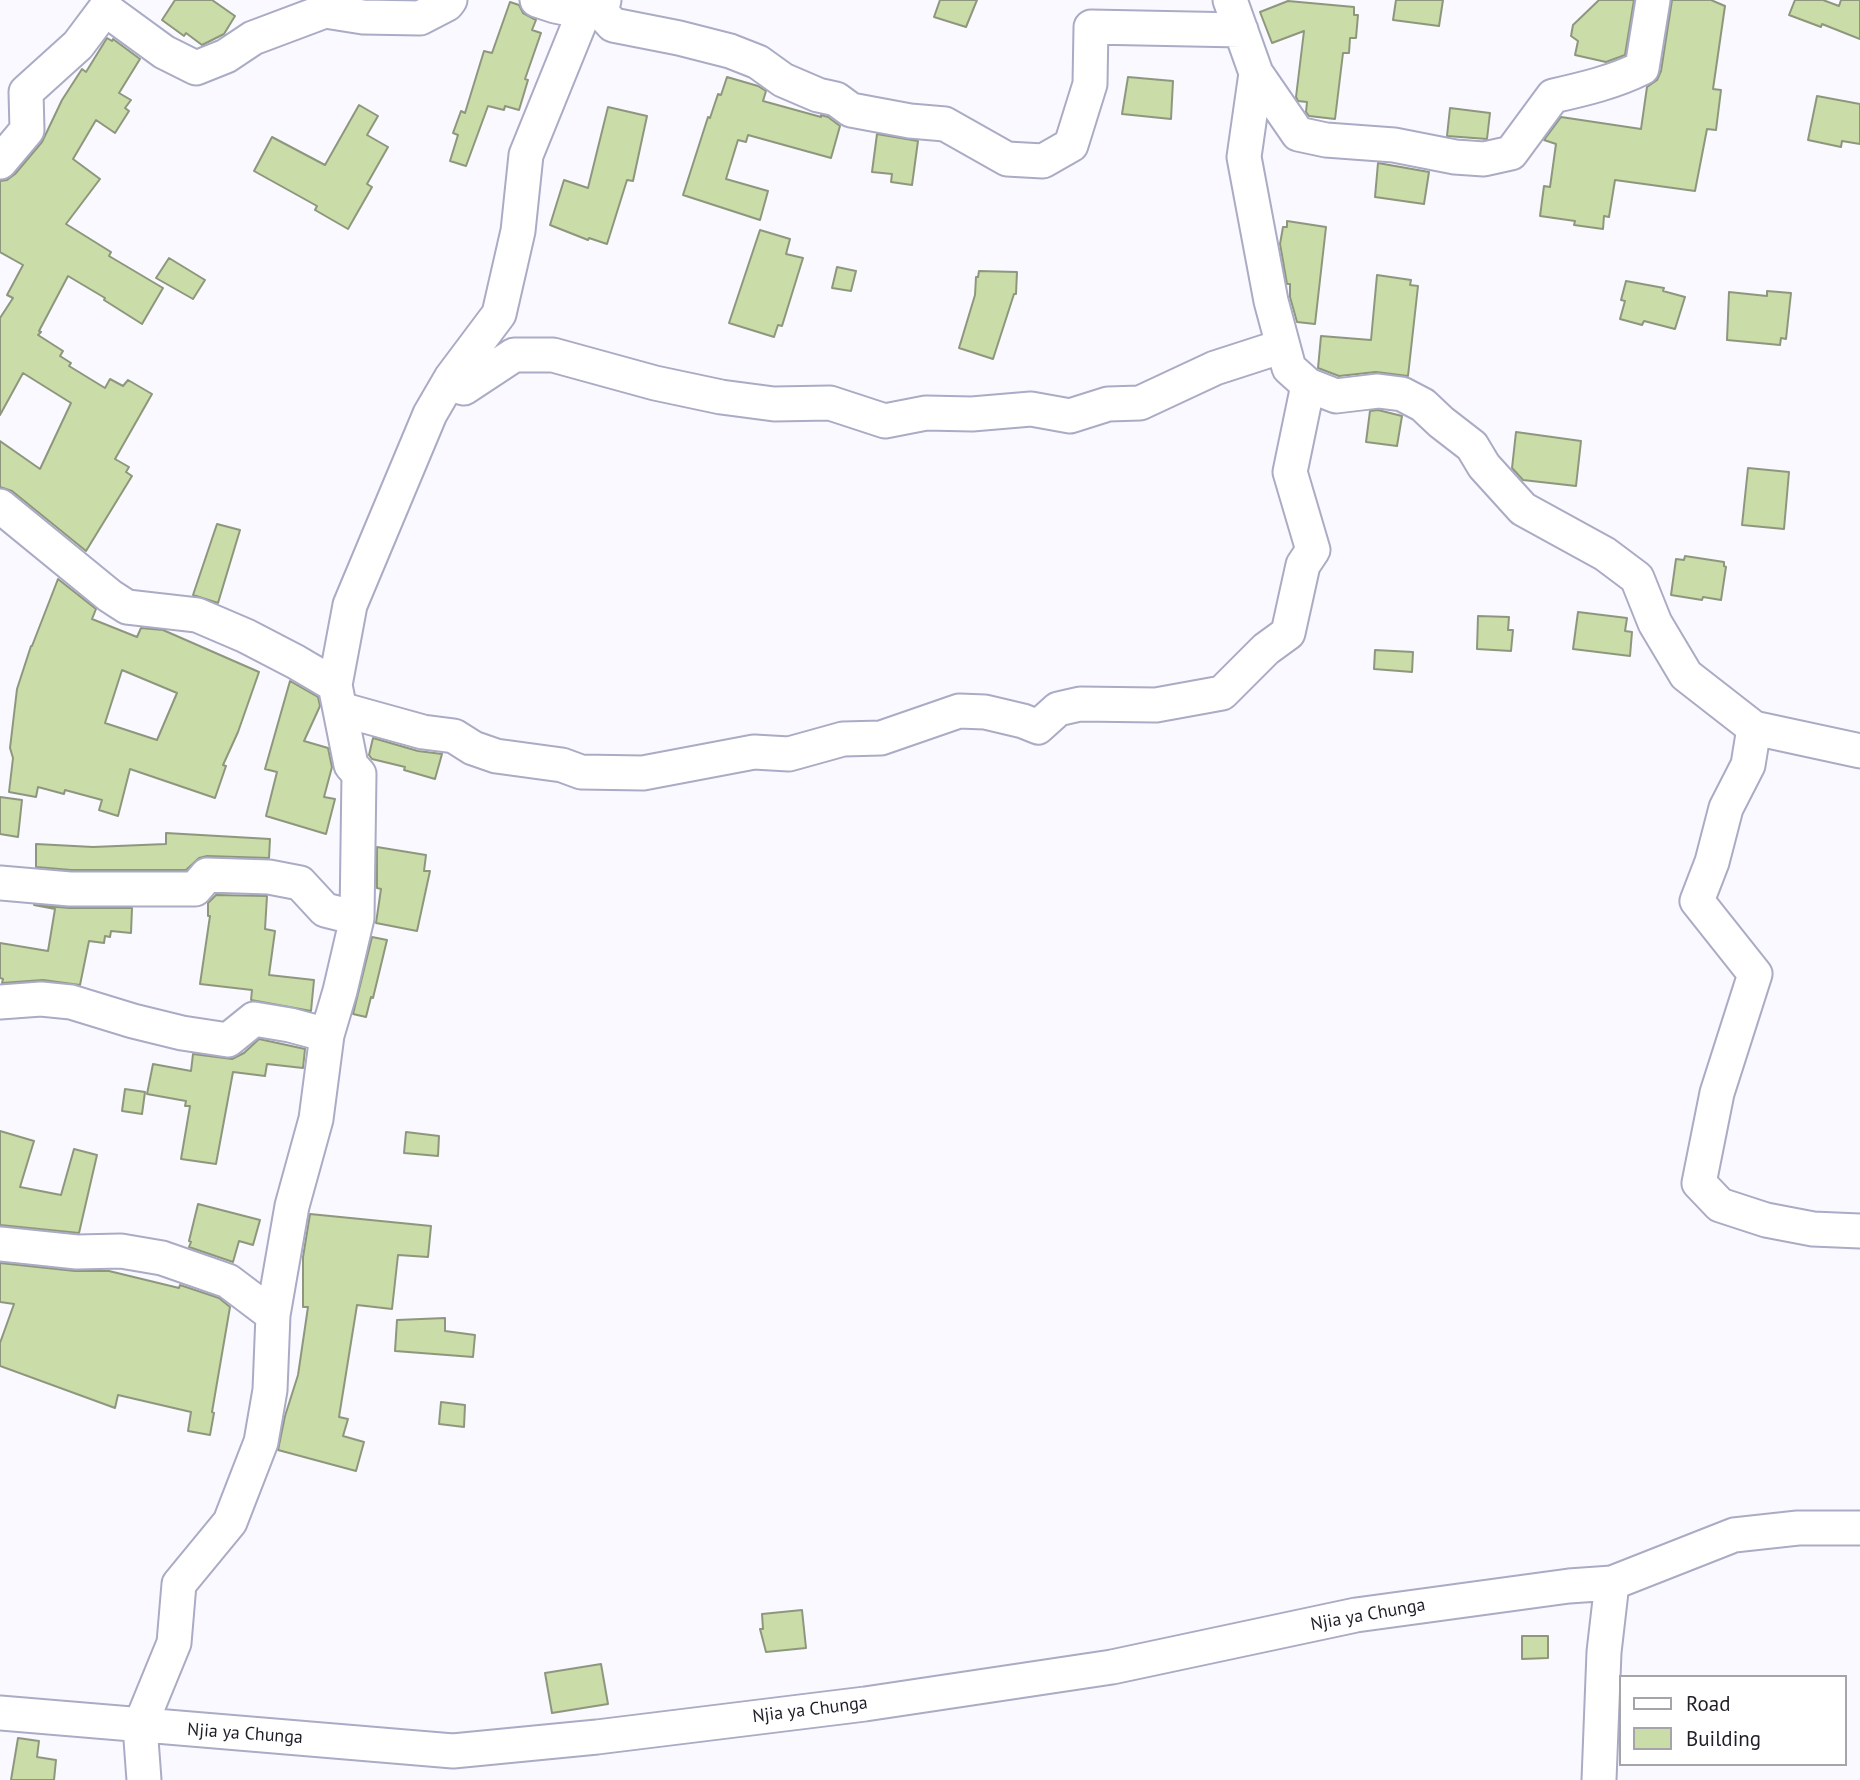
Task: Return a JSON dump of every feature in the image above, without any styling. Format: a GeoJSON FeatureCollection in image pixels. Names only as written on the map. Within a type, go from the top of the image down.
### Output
{"type":"FeatureCollection","features":[{"type":"Feature","properties":{"kind":"street"},"geometry":{"type":"LineString","coordinates":[[0,162],[27,130],[26,92],[78,45],[106,9],[164,52],[196,68],[226,56],[253,38],[324,11],[363,17],[420,18],[450,0]]}},
{"type":"Feature","properties":{"kind":"street"},"geometry":{"type":"LineString","coordinates":[[537,0],[555,6],[596,8],[613,26],[730,51],[758,62],[783,80],[818,95],[836,99],[851,110],[910,121],[945,124],[1007,159],[1043,161],[1071,145],[1090,85],[1091,27],[1241,30]]}},
{"type":"Feature","properties":{"kind":"street"},"geometry":{"type":"LineString","coordinates":[[1230,0],[1256,73],[1298,134],[1326,141],[1394,145],[1455,158],[1484,159],[1511,153],[1553,96],[1589,88],[1642,68],[1653,0]]}},
{"type":"Feature","properties":{"kind":"street"},"geometry":{"type":"LineString","coordinates":[[144,1780],[140,1726],[174,1643],[179,1584],[230,1522],[261,1442],[270,1390],[273,1315],[292,1206],[316,1119],[327,1035],[357,918],[359,774],[351,765],[337,697],[350,605],[430,414],[448,384],[499,314],[518,231],[526,155],[596,8]]}},
{"type":"Feature","properties":{"kind":"street"},"geometry":{"type":"LineString","coordinates":[[1256,73],[1244,157],[1271,301],[1289,368],[1308,385],[1336,396],[1378,391],[1402,394],[1423,405],[1472,446],[1485,466],[1523,509],[1605,554],[1637,578],[1655,623],[1686,675],[1754,728],[1860,751]]}},
{"type":"Feature","properties":{"kind":"street"},"geometry":{"type":"LineString","coordinates":[[448,384],[464,388],[514,355],[553,355],[655,383],[708,394],[774,404],[830,403],[885,421],[926,413],[972,414],[1031,409],[1070,416],[1108,404],[1140,403],[1215,368],[1283,346]]}},
{"type":"Feature","properties":{"kind":"street"},"geometry":{"type":"LineString","coordinates":[[0,506],[127,607],[197,615],[246,636],[296,662],[337,697],[423,732],[454,736],[473,748],[496,756],[562,765],[581,772],[643,773],[754,752],[789,754],[843,739],[881,738],[959,711],[985,712],[1038,727],[1058,709],[1080,704],[1156,705],[1222,693],[1266,649],[1288,633],[1303,565],[1313,550],[1290,472],[1308,385]]}},
{"type":"Feature","properties":{"kind":"street"},"geometry":{"type":"LineString","coordinates":[[1754,728],[1748,765],[1726,808],[1712,862],[1698,901],[1755,974],[1717,1093],[1699,1183],[1720,1205],[1766,1220],[1813,1229],[1860,1231]]}},
{"type":"Feature","properties":{"kind":"street"},"geometry":{"type":"LineString","coordinates":[[0,883],[70,889],[195,889],[207,875],[269,877],[300,883],[325,910],[357,918]]}},
{"type":"Feature","properties":{"kind":"street"},"geometry":{"type":"LineString","coordinates":[[0,1002],[41,999],[71,1002],[157,1027],[228,1040],[254,1019],[327,1035]]}},
{"type":"Feature","properties":{"kind":"street"},"geometry":{"type":"LineString","coordinates":[[0,1244],[65,1252],[121,1251],[162,1258],[228,1281],[273,1315]]}},
{"type":"Feature","properties":{"kind":"street","name":"Njia ya Chunga"},"geometry":{"type":"LineString","coordinates":[[0,1713],[453,1751],[584,1738],[864,1704],[1112,1667],[1356,1615],[1569,1586],[1612,1583],[1734,1535],[1798,1528],[1860,1528]]}},
{"type":"Feature","properties":{"kind":"street"},"geometry":{"type":"LineString","coordinates":[[1599,1780],[1604,1653],[1612,1583]]}},
{"type":"Feature","properties":{"kind":"building"},"geometry":{"type":"Polygon","coordinates":[[[175,0],[212,0],[235,16],[224,34],[202,45],[162,20],[175,0]]]}},
{"type":"Feature","properties":{"kind":"building"},"geometry":{"type":"Polygon","coordinates":[[[940,0],[977,0],[966,27],[934,17],[940,0]]]}},
{"type":"Feature","properties":{"kind":"building"},"geometry":{"type":"Polygon","coordinates":[[[1396,0],[1443,0],[1439,26],[1393,20],[1396,0]]]}},
{"type":"Feature","properties":{"kind":"building"},"geometry":{"type":"Polygon","coordinates":[[[1599,0],[1634,0],[1625,55],[1606,62],[1575,55],[1578,41],[1571,36],[1573,25],[1599,0]]]}},
{"type":"Feature","properties":{"kind":"building"},"geometry":{"type":"Polygon","coordinates":[[[1672,0],[1711,0],[1725,6],[1713,89],[1721,90],[1716,130],[1707,129],[1695,191],[1615,180],[1609,217],[1604,216],[1603,229],[1574,225],[1575,221],[1540,216],[1544,186],[1550,187],[1556,144],[1544,140],[1561,117],[1641,129],[1647,87],[1657,80],[1661,71],[1672,0]]]}},
{"type":"Feature","properties":{"kind":"building"},"geometry":{"type":"Polygon","coordinates":[[[1795,0],[1823,0],[1839,6],[1841,0],[1860,0],[1860,39],[1789,15],[1795,0]]]}},
{"type":"Feature","properties":{"kind":"building"},"geometry":{"type":"Polygon","coordinates":[[[1288,1],[1354,7],[1354,15],[1358,15],[1356,38],[1350,38],[1349,53],[1343,53],[1335,119],[1309,116],[1306,112],[1307,102],[1298,101],[1296,97],[1304,31],[1272,43],[1260,12],[1288,1]]]}},
{"type":"Feature","properties":{"kind":"building"},"geometry":{"type":"Polygon","coordinates":[[[510,2],[519,5],[523,13],[536,20],[532,30],[541,33],[525,79],[528,80],[519,110],[505,106],[504,110],[488,106],[466,166],[450,161],[458,135],[453,133],[461,111],[465,113],[484,51],[492,53],[510,2]]]}},
{"type":"Feature","properties":{"kind":"building"},"geometry":{"type":"Polygon","coordinates":[[[107,38],[112,41],[113,39],[140,59],[119,93],[131,100],[125,108],[129,111],[115,133],[96,120],[73,159],[100,179],[66,224],[111,252],[109,256],[163,288],[142,324],[68,276],[39,331],[41,332],[38,335],[63,351],[60,356],[71,363],[69,366],[105,388],[110,379],[123,386],[128,380],[152,394],[115,459],[129,467],[126,472],[132,476],[86,551],[12,491],[0,487],[0,441],[40,469],[71,403],[23,373],[0,415],[0,318],[13,298],[7,295],[23,265],[0,252],[0,181],[15,174],[42,142],[62,100],[82,69],[86,72],[107,38]]]}},
{"type":"Feature","properties":{"kind":"building"},"geometry":{"type":"Polygon","coordinates":[[[727,77],[766,91],[763,101],[828,117],[840,126],[831,158],[748,135],[746,142],[738,140],[726,179],[768,191],[760,220],[683,195],[708,117],[710,118],[718,94],[721,95],[727,77]]]}},
{"type":"Feature","properties":{"kind":"building"},"geometry":{"type":"Polygon","coordinates":[[[1128,77],[1173,81],[1171,119],[1122,114],[1128,77]]]}},
{"type":"Feature","properties":{"kind":"building"},"geometry":{"type":"Polygon","coordinates":[[[1817,96],[1860,104],[1860,144],[1842,141],[1841,147],[1808,140],[1817,96]]]}},
{"type":"Feature","properties":{"kind":"building"},"geometry":{"type":"Polygon","coordinates":[[[359,105],[378,116],[367,135],[388,147],[367,184],[372,187],[348,229],[315,210],[317,206],[254,171],[272,137],[325,165],[359,105]]]}},
{"type":"Feature","properties":{"kind":"building"},"geometry":{"type":"Polygon","coordinates":[[[608,107],[647,116],[633,181],[627,180],[607,244],[589,238],[588,240],[550,225],[564,180],[588,188],[608,107]]]}},
{"type":"Feature","properties":{"kind":"building"},"geometry":{"type":"Polygon","coordinates":[[[1450,108],[1490,113],[1487,139],[1447,136],[1450,108]]]}},
{"type":"Feature","properties":{"kind":"building"},"geometry":{"type":"Polygon","coordinates":[[[877,134],[918,141],[912,185],[891,182],[892,174],[872,172],[877,134]]]}},
{"type":"Feature","properties":{"kind":"building"},"geometry":{"type":"Polygon","coordinates":[[[1378,163],[1429,172],[1424,204],[1375,197],[1378,163]]]}},
{"type":"Feature","properties":{"kind":"building"},"geometry":{"type":"Polygon","coordinates":[[[1287,221],[1326,227],[1315,324],[1297,322],[1290,297],[1290,284],[1287,284],[1280,244],[1287,221]]]}},
{"type":"Feature","properties":{"kind":"building"},"geometry":{"type":"Polygon","coordinates":[[[760,230],[790,239],[786,254],[803,258],[782,326],[778,325],[774,337],[729,323],[760,230]]]}},
{"type":"Feature","properties":{"kind":"building"},"geometry":{"type":"Polygon","coordinates":[[[169,258],[205,280],[193,299],[156,278],[169,258]]]}},
{"type":"Feature","properties":{"kind":"building"},"geometry":{"type":"Polygon","coordinates":[[[837,267],[856,271],[851,291],[832,288],[837,267]]]}},
{"type":"Feature","properties":{"kind":"building"},"geometry":{"type":"Polygon","coordinates":[[[979,271],[1017,272],[1016,294],[993,359],[959,348],[975,295],[979,271]]]}},
{"type":"Feature","properties":{"kind":"building"},"geometry":{"type":"Polygon","coordinates":[[[1377,275],[1411,280],[1410,285],[1418,286],[1408,376],[1376,372],[1339,376],[1318,368],[1321,336],[1371,340],[1377,275]]]}},
{"type":"Feature","properties":{"kind":"building"},"geometry":{"type":"Polygon","coordinates":[[[1626,281],[1664,288],[1663,291],[1685,297],[1675,329],[1644,321],[1642,325],[1620,319],[1625,301],[1621,300],[1626,281]]]}},
{"type":"Feature","properties":{"kind":"building"},"geometry":{"type":"Polygon","coordinates":[[[1767,291],[1791,293],[1786,339],[1781,338],[1780,345],[1727,340],[1729,292],[1767,296],[1767,291]]]}},
{"type":"Feature","properties":{"kind":"building"},"geometry":{"type":"Polygon","coordinates":[[[1378,410],[1402,416],[1397,446],[1366,442],[1370,411],[1378,410]]]}},
{"type":"Feature","properties":{"kind":"building"},"geometry":{"type":"Polygon","coordinates":[[[1516,432],[1581,441],[1576,486],[1523,480],[1512,468],[1516,432]]]}},
{"type":"Feature","properties":{"kind":"building"},"geometry":{"type":"Polygon","coordinates":[[[1748,468],[1789,472],[1784,529],[1742,525],[1748,468]]]}},
{"type":"Feature","properties":{"kind":"building"},"geometry":{"type":"Polygon","coordinates":[[[217,524],[240,530],[218,603],[193,595],[217,524]]]}},
{"type":"Feature","properties":{"kind":"building"},"geometry":{"type":"Polygon","coordinates":[[[1685,556],[1724,562],[1726,567],[1721,600],[1671,595],[1676,559],[1684,560],[1685,556]]]}},
{"type":"Feature","properties":{"kind":"building"},"geometry":{"type":"Polygon","coordinates":[[[58,579],[96,609],[92,619],[137,637],[141,628],[163,630],[259,672],[223,765],[226,766],[215,798],[130,769],[118,816],[99,810],[102,800],[65,790],[64,794],[38,787],[36,797],[9,792],[13,758],[10,748],[17,689],[58,579]],[[122,670],[105,723],[157,740],[177,693],[122,670]]]}},
{"type":"Feature","properties":{"kind":"building"},"geometry":{"type":"Polygon","coordinates":[[[1578,612],[1627,618],[1625,631],[1632,632],[1630,656],[1573,649],[1578,612]]]}},
{"type":"Feature","properties":{"kind":"building"},"geometry":{"type":"Polygon","coordinates":[[[1478,616],[1509,617],[1508,630],[1513,630],[1511,651],[1477,649],[1478,616]]]}},
{"type":"Feature","properties":{"kind":"building"},"geometry":{"type":"Polygon","coordinates":[[[1375,650],[1413,652],[1412,672],[1374,669],[1375,650]]]}},
{"type":"Feature","properties":{"kind":"building"},"geometry":{"type":"Polygon","coordinates":[[[290,681],[318,697],[320,706],[304,741],[328,748],[332,767],[324,797],[335,799],[326,834],[266,816],[277,772],[265,769],[290,681]]]}},
{"type":"Feature","properties":{"kind":"building"},"geometry":{"type":"Polygon","coordinates":[[[373,738],[418,751],[442,754],[435,779],[404,770],[405,767],[372,759],[369,755],[373,738]]]}},
{"type":"Feature","properties":{"kind":"building"},"geometry":{"type":"Polygon","coordinates":[[[0,797],[22,800],[18,837],[0,834],[0,797]]]}},
{"type":"Feature","properties":{"kind":"building"},"geometry":{"type":"Polygon","coordinates":[[[166,833],[270,839],[269,858],[207,856],[199,858],[186,870],[71,870],[36,867],[36,844],[93,847],[166,844],[166,833]]]}},
{"type":"Feature","properties":{"kind":"building"},"geometry":{"type":"Polygon","coordinates":[[[377,847],[426,855],[424,871],[430,871],[417,931],[376,923],[381,889],[377,888],[377,847]]]}},
{"type":"Feature","properties":{"kind":"building"},"geometry":{"type":"Polygon","coordinates":[[[216,895],[267,896],[265,929],[275,931],[269,975],[314,980],[311,1011],[251,1000],[252,990],[200,984],[210,916],[208,903],[216,895]]]}},
{"type":"Feature","properties":{"kind":"building"},"geometry":{"type":"Polygon","coordinates":[[[34,905],[132,908],[131,933],[111,931],[110,937],[105,936],[104,943],[89,941],[80,985],[43,980],[2,983],[0,943],[48,951],[55,909],[34,905]]]}},
{"type":"Feature","properties":{"kind":"building"},"geometry":{"type":"Polygon","coordinates":[[[372,937],[387,940],[366,1017],[353,1014],[372,937]]]}},
{"type":"Feature","properties":{"kind":"building"},"geometry":{"type":"Polygon","coordinates":[[[259,1039],[305,1049],[303,1068],[267,1064],[265,1076],[233,1072],[216,1164],[181,1159],[190,1106],[185,1106],[186,1101],[147,1094],[153,1064],[191,1071],[193,1054],[232,1059],[244,1053],[259,1039]]]}},
{"type":"Feature","properties":{"kind":"building"},"geometry":{"type":"Polygon","coordinates":[[[125,1089],[145,1092],[142,1114],[122,1111],[125,1089]]]}},
{"type":"Feature","properties":{"kind":"building"},"geometry":{"type":"Polygon","coordinates":[[[0,1131],[34,1141],[20,1187],[61,1195],[74,1149],[97,1155],[79,1233],[0,1225],[0,1131]]]}},
{"type":"Feature","properties":{"kind":"building"},"geometry":{"type":"Polygon","coordinates":[[[406,1132],[439,1136],[438,1156],[404,1153],[406,1132]]]}},
{"type":"Feature","properties":{"kind":"building"},"geometry":{"type":"Polygon","coordinates":[[[198,1204],[260,1220],[253,1245],[239,1241],[233,1262],[189,1247],[198,1204]]]}},
{"type":"Feature","properties":{"kind":"building"},"geometry":{"type":"Polygon","coordinates":[[[310,1214],[431,1226],[428,1257],[398,1255],[392,1309],[357,1305],[339,1417],[348,1419],[343,1436],[364,1442],[356,1471],[278,1450],[298,1375],[308,1307],[303,1307],[303,1257],[310,1214]]]}},
{"type":"Feature","properties":{"kind":"building"},"geometry":{"type":"Polygon","coordinates":[[[0,1263],[75,1271],[109,1271],[179,1288],[180,1285],[219,1298],[230,1307],[210,1435],[188,1431],[191,1412],[118,1395],[115,1408],[0,1366],[0,1343],[14,1304],[0,1302],[0,1263]]]}},
{"type":"Feature","properties":{"kind":"building"},"geometry":{"type":"Polygon","coordinates":[[[445,1318],[445,1331],[475,1335],[473,1357],[395,1351],[397,1320],[445,1318]]]}},
{"type":"Feature","properties":{"kind":"building"},"geometry":{"type":"Polygon","coordinates":[[[441,1402],[465,1405],[464,1427],[439,1424],[441,1402]]]}},
{"type":"Feature","properties":{"kind":"building"},"geometry":{"type":"Polygon","coordinates":[[[802,1610],[806,1648],[766,1652],[760,1629],[763,1629],[762,1614],[802,1610]]]}},
{"type":"Feature","properties":{"kind":"building"},"geometry":{"type":"Polygon","coordinates":[[[1522,1636],[1548,1636],[1548,1658],[1522,1659],[1522,1636]]]}},
{"type":"Feature","properties":{"kind":"building"},"geometry":{"type":"Polygon","coordinates":[[[601,1664],[608,1704],[552,1713],[545,1673],[601,1664]]]}},
{"type":"Feature","properties":{"kind":"building"},"geometry":{"type":"Polygon","coordinates":[[[18,1738],[39,1741],[37,1757],[56,1760],[54,1780],[11,1780],[18,1738]]]}}]}
